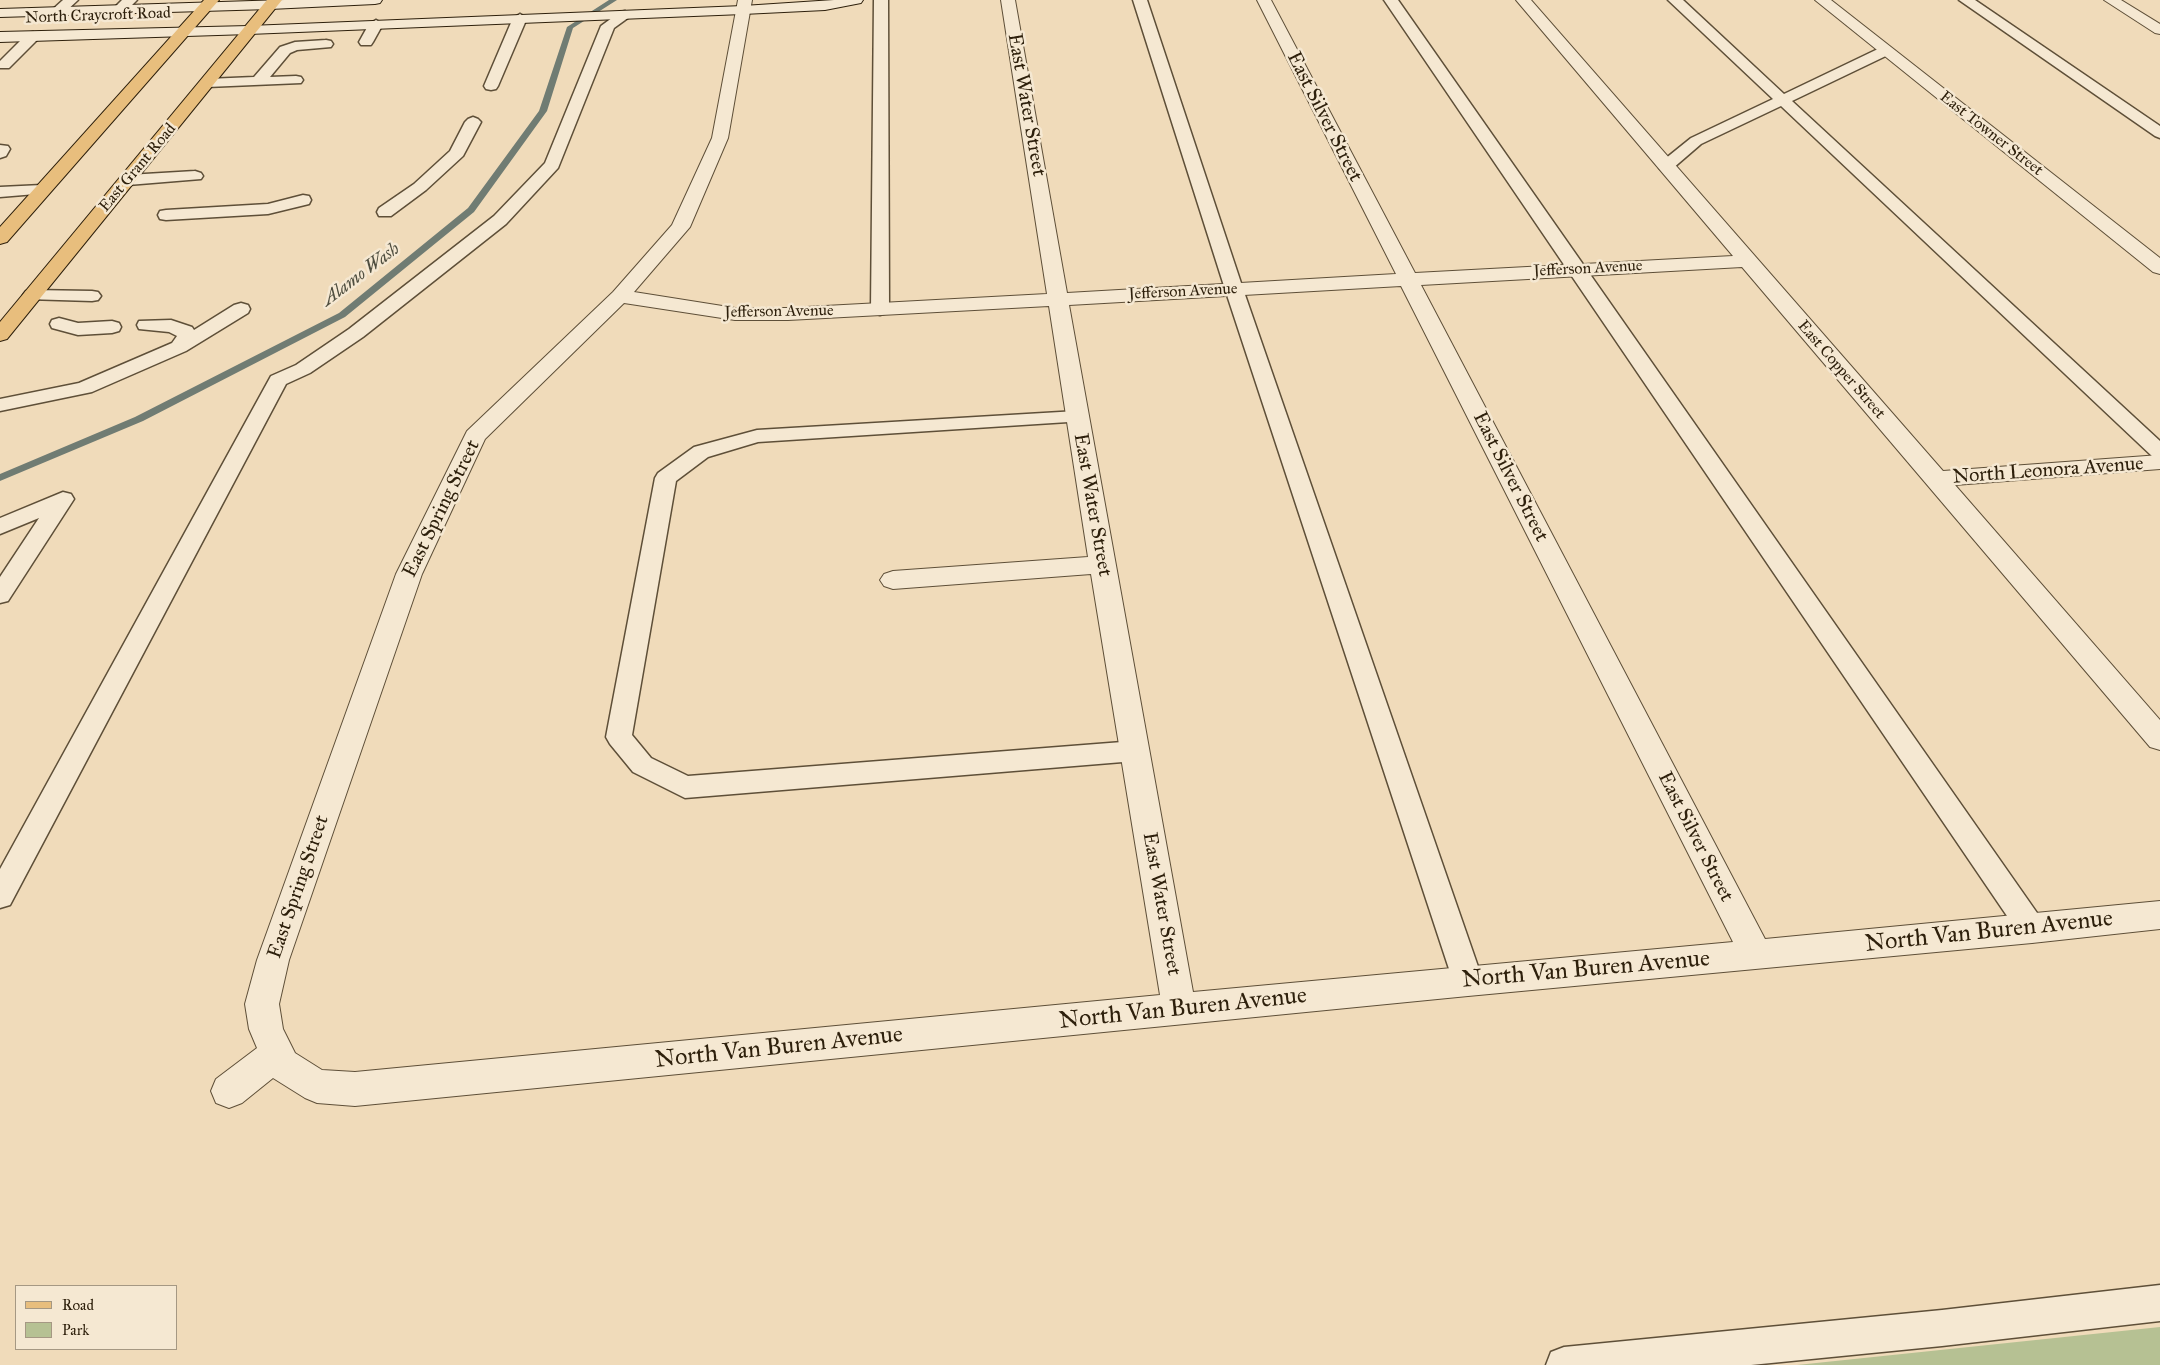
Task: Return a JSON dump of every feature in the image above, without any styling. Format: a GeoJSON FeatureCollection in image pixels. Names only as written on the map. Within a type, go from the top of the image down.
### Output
{"type":"FeatureCollection","features":[{"type":"Feature","properties":{"kind":"main road","name":"East Grant Road"},"geometry":{"type":"LineString","coordinates":[[0,334],[272,3]]}},
{"type":"Feature","properties":{"kind":"main road"},"geometry":{"type":"LineString","coordinates":[[0,238],[209,4]]}},
{"type":"Feature","properties":{"kind":"street","name":"North Craycroft Road"},"geometry":{"type":"LineString","coordinates":[[0,13],[59,10],[119,10],[209,4],[375,0]]}},
{"type":"Feature","properties":{"kind":"street","name":"North Craycroft Road"},"geometry":{"type":"LineString","coordinates":[[0,37],[249,30],[558,16],[623,15],[744,5],[826,6],[856,0]]}},
{"type":"Feature","properties":{"kind":"street","name":"East Water Street"},"geometry":{"type":"LineString","coordinates":[[1008,0],[1102,565],[1179,1009]]}},
{"type":"Feature","properties":{"kind":"street","name":"East Silver Street"},"geometry":{"type":"LineString","coordinates":[[1264,0],[1756,954]]}},
{"type":"Feature","properties":{"kind":"street","name":"East Copper Street"},"geometry":{"type":"LineString","coordinates":[[1523,0],[2160,739]]}},
{"type":"Feature","properties":{"kind":"street","name":"East Towner Street"},"geometry":{"type":"LineString","coordinates":[[1822,0],[2160,268]]}},
{"type":"Feature","properties":{"kind":"street"},"geometry":{"type":"LineString","coordinates":[[2111,0],[2160,30]]}},
{"type":"Feature","properties":{"kind":"street","name":"East Spring Street"},"geometry":{"type":"LineString","coordinates":[[276,1054],[266,1029],[262,1004],[273,960],[409,574],[475,436],[620,296],[681,227],[720,138],[744,5]]}},
{"type":"Feature","properties":{"kind":"street","name":"Jefferson Avenue"},"geometry":{"type":"LineString","coordinates":[[620,296],[706,311],[735,314],[788,314],[1748,261]]}},
{"type":"Feature","properties":{"kind":"street","name":"North Leonora Avenue"},"geometry":{"type":"LineString","coordinates":[[1935,479],[2160,462]]}},
{"type":"Feature","properties":{"kind":"street"},"geometry":{"type":"LineString","coordinates":[[893,580],[1102,565]]}},
{"type":"Feature","properties":{"kind":"street","name":"North Van Buren Avenue"},"geometry":{"type":"LineString","coordinates":[[276,1054],[283,1065],[317,1086],[355,1089],[1468,981],[2032,929],[2160,915]]}},
{"type":"Feature","properties":{"kind":"street"},"geometry":{"type":"LineString","coordinates":[[229,1091],[276,1054]]}},
{"type":"Feature","properties":{"kind":"lane"},"geometry":{"type":"LineString","coordinates":[[59,10],[71,0]]}},
{"type":"Feature","properties":{"kind":"lane"},"geometry":{"type":"LineString","coordinates":[[119,10],[130,0]]}},
{"type":"Feature","properties":{"kind":"lane"},"geometry":{"type":"LineString","coordinates":[[880,0],[880,309]]}},
{"type":"Feature","properties":{"kind":"lane"},"geometry":{"type":"LineString","coordinates":[[1140,0],[1234,289],[1468,981]]}},
{"type":"Feature","properties":{"kind":"lane"},"geometry":{"type":"LineString","coordinates":[[1391,0],[2032,929]]}},
{"type":"Feature","properties":{"kind":"lane"},"geometry":{"type":"LineString","coordinates":[[1675,0],[2160,452]]}},
{"type":"Feature","properties":{"kind":"lane"},"geometry":{"type":"LineString","coordinates":[[1966,0],[2160,133]]}},
{"type":"Feature","properties":{"kind":"lane"},"geometry":{"type":"LineString","coordinates":[[0,896],[278,380],[303,369],[364,327],[500,220],[552,165],[608,26],[623,15]]}},
{"type":"Feature","properties":{"kind":"lane"},"geometry":{"type":"LineString","coordinates":[[491,86],[520,18]]}},
{"type":"Feature","properties":{"kind":"lane"},"geometry":{"type":"LineString","coordinates":[[366,42],[376,24]]}},
{"type":"Feature","properties":{"kind":"lane"},"geometry":{"type":"LineString","coordinates":[[4,65],[33,36]]}},
{"type":"Feature","properties":{"kind":"lane"},"geometry":{"type":"LineString","coordinates":[[258,82],[285,50],[295,46],[326,44]]}},
{"type":"Feature","properties":{"kind":"lane"},"geometry":{"type":"LineString","coordinates":[[1666,166],[1696,141],[1885,51]]}},
{"type":"Feature","properties":{"kind":"lane"},"geometry":{"type":"LineString","coordinates":[[207,83],[296,80]]}},
{"type":"Feature","properties":{"kind":"lane"},"geometry":{"type":"LineString","coordinates":[[385,212],[420,188],[457,153],[473,122]]}},
{"type":"Feature","properties":{"kind":"lane"},"geometry":{"type":"LineString","coordinates":[[128,180],[195,176]]}},
{"type":"Feature","properties":{"kind":"lane"},"geometry":{"type":"LineString","coordinates":[[0,192],[42,190]]}},
{"type":"Feature","properties":{"kind":"lane"},"geometry":{"type":"LineString","coordinates":[[166,215],[268,209],[303,200]]}},
{"type":"Feature","properties":{"kind":"lane"},"geometry":{"type":"LineString","coordinates":[[32,295],[92,296]]}},
{"type":"Feature","properties":{"kind":"lane"},"geometry":{"type":"LineString","coordinates":[[0,405],[85,388],[179,347],[241,309]]}},
{"type":"Feature","properties":{"kind":"lane"},"geometry":{"type":"LineString","coordinates":[[60,324],[78,329],[112,327]]}},
{"type":"Feature","properties":{"kind":"lane"},"geometry":{"type":"LineString","coordinates":[[146,325],[171,326],[185,331],[186,336],[179,347]]}},
{"type":"Feature","properties":{"kind":"lane"},"geometry":{"type":"LineString","coordinates":[[1078,417],[757,436],[701,452],[666,478],[619,737],[642,765],[685,787],[1135,751]]}},
{"type":"Feature","properties":{"kind":"lane"},"geometry":{"type":"LineString","coordinates":[[0,527],[63,499],[0,595]]}},
{"type":"Feature","properties":{"kind":"lane"},"geometry":{"type":"LineString","coordinates":[[1564,1365],[1942,1328],[2160,1303]]}},
{"type":"Feature","properties":{"kind":"green space"},"geometry":{"type":"Polygon","coordinates":[[[2160,1327],[2160,1365],[1797,1365],[2160,1327]]]}},
{"type":"Feature","properties":{"kind":"waterway","name":"Alamo Wash"},"geometry":{"type":"LineString","coordinates":[[0,478],[139,419],[342,315],[471,210],[543,111],[570,27],[614,0]]}}]}
